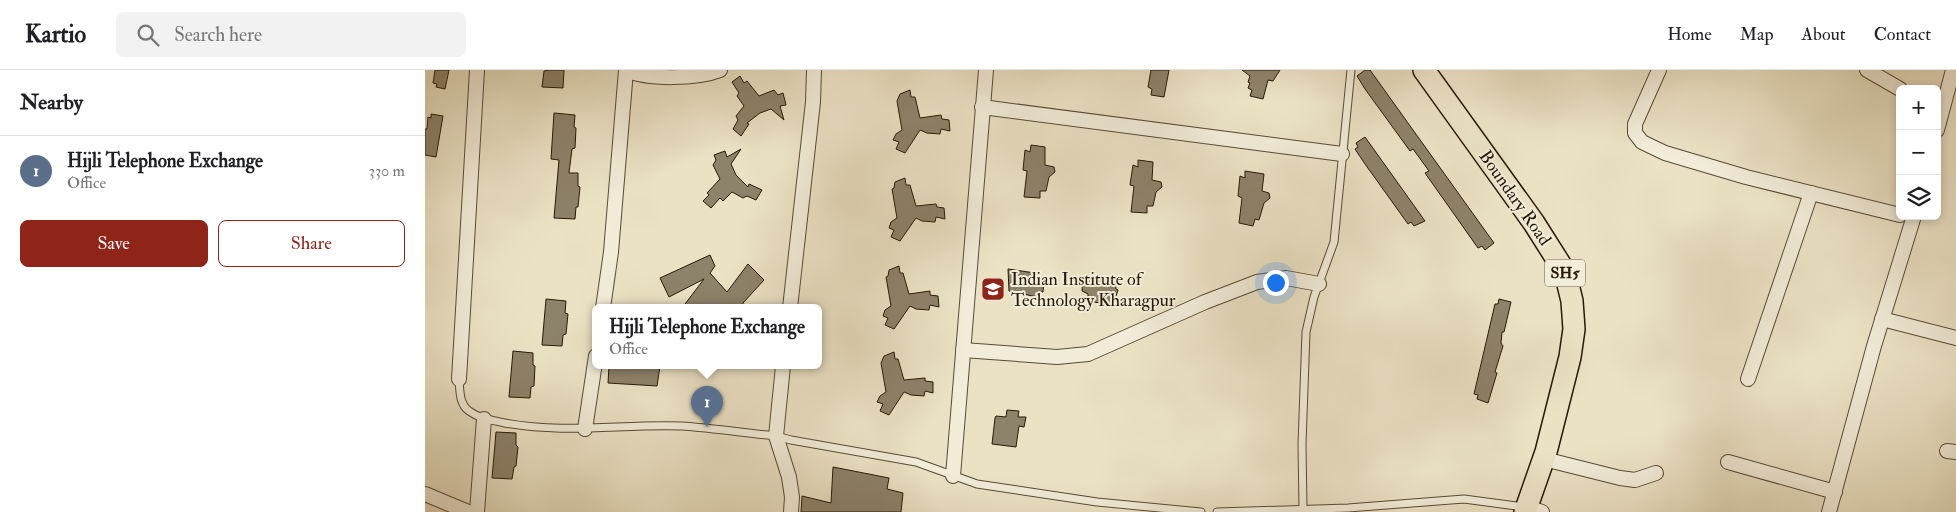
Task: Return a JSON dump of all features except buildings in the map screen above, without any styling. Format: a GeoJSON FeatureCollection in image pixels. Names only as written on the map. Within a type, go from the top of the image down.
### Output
{"type":"FeatureCollection","features":[{"type":"Feature","properties":{"kind":"main road","name":"Boundary Road"},"geometry":{"type":"LineString","coordinates":[[1425,70],[1534,222],[1565,272],[1572,302],[1574,329],[1566,375],[1531,510]]}},
{"type":"Feature","properties":{"kind":"street"},"geometry":{"type":"LineString","coordinates":[[459,379],[477,70]]}},
{"type":"Feature","properties":{"kind":"street"},"geometry":{"type":"LineString","coordinates":[[604,304],[611,252],[626,70],[638,75],[652,77],[703,74],[720,70]]}},
{"type":"Feature","properties":{"kind":"street"},"geometry":{"type":"LineString","coordinates":[[790,304],[813,102],[814,70]]}},
{"type":"Feature","properties":{"kind":"street"},"geometry":{"type":"LineString","coordinates":[[953,476],[986,70]]}},
{"type":"Feature","properties":{"kind":"street"},"geometry":{"type":"LineString","coordinates":[[1659,70],[1635,124],[1635,133],[1643,142],[1665,153],[1746,176],[1896,214]]}},
{"type":"Feature","properties":{"kind":"street"},"geometry":{"type":"LineString","coordinates":[[1867,70],[1896,87]]}},
{"type":"Feature","properties":{"kind":"street"},"geometry":{"type":"LineString","coordinates":[[1952,74],[1956,96]]}},
{"type":"Feature","properties":{"kind":"street"},"geometry":{"type":"LineString","coordinates":[[1941,108],[1952,74]]}},
{"type":"Feature","properties":{"kind":"street"},"geometry":{"type":"LineString","coordinates":[[983,107],[1342,154]]}},
{"type":"Feature","properties":{"kind":"street"},"geometry":{"type":"LineString","coordinates":[[1748,379],[1811,193]]}},
{"type":"Feature","properties":{"kind":"street"},"geometry":{"type":"LineString","coordinates":[[1829,512],[1907,220]]}},
{"type":"Feature","properties":{"kind":"street"},"geometry":{"type":"LineString","coordinates":[[963,350],[1057,357],[1088,354],[1220,296],[1257,282],[1286,278],[1319,284]]}},
{"type":"Feature","properties":{"kind":"street"},"geometry":{"type":"LineString","coordinates":[[1882,319],[1956,338]]}},
{"type":"Feature","properties":{"kind":"street"},"geometry":{"type":"LineString","coordinates":[[585,429],[594,369]]}},
{"type":"Feature","properties":{"kind":"street"},"geometry":{"type":"LineString","coordinates":[[783,369],[776,436],[789,477],[792,497],[791,512]]}},
{"type":"Feature","properties":{"kind":"street"},"geometry":{"type":"LineString","coordinates":[[477,512],[484,419]]}},
{"type":"Feature","properties":{"kind":"street"},"geometry":{"type":"LineString","coordinates":[[1544,459],[1635,480],[1656,473]]}},
{"type":"Feature","properties":{"kind":"street"},"geometry":{"type":"LineString","coordinates":[[1728,462],[1835,492]]}},
{"type":"Feature","properties":{"kind":"street"},"geometry":{"type":"LineString","coordinates":[[425,494],[468,512]]}},
{"type":"Feature","properties":{"kind":"lane"},"geometry":{"type":"LineString","coordinates":[[1303,510],[1302,444],[1306,332],[1333,242],[1337,220],[1351,70]]}},
{"type":"Feature","properties":{"kind":"lane"},"geometry":{"type":"LineString","coordinates":[[459,379],[463,404],[468,410],[484,419],[516,425],[565,430],[683,426],[776,436],[901,458],[977,484],[1004,489],[1097,502],[1201,512]]}},
{"type":"Feature","properties":{"kind":"lane"},"geometry":{"type":"LineString","coordinates":[[1217,512],[1303,510],[1464,499],[1531,510]]}},
{"type":"Feature","properties":{"kind":"place","name":"Indian Institute of Technology Kharagpur"},"geometry":{"type":"Point","coordinates":[993,289]}},
{"type":"Feature","properties":{"kind":"place","name":"Hijli Telephone Exchange"},"geometry":{"type":"Point","coordinates":[707,427]}}]}
